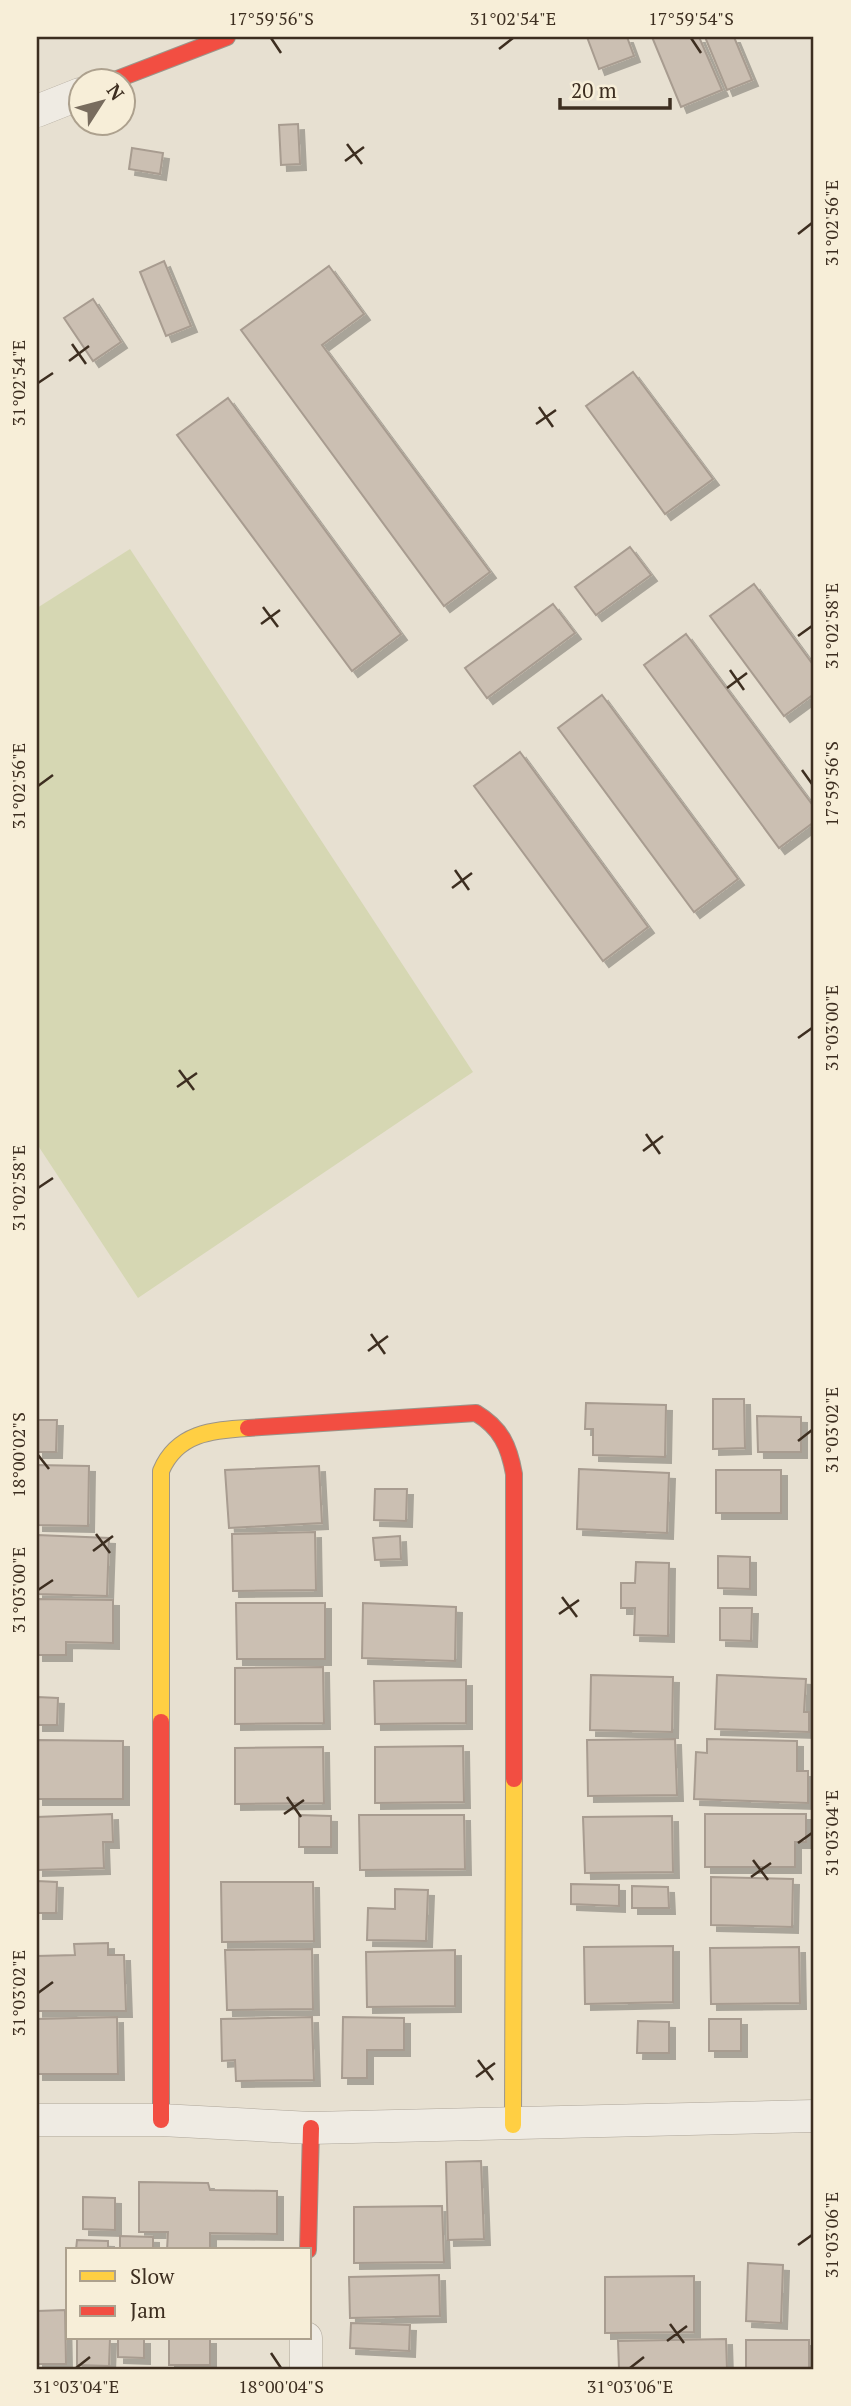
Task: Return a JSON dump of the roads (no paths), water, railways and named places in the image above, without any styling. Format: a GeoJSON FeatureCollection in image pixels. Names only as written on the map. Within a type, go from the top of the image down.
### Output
{"type":"FeatureCollection","features":[{"type":"Feature","properties":{"kind":"street"},"geometry":{"type":"LineString","coordinates":[[136,72],[227,37]]}},
{"type":"Feature","properties":{"kind":"street"},"geometry":{"type":"LineString","coordinates":[[37,111],[66,100]]}},
{"type":"Feature","properties":{"kind":"street"},"geometry":{"type":"LineString","coordinates":[[161,2120],[163,1464],[194,1436],[213,1430],[475,1413],[494,1423],[509,1447],[514,1474],[513,2125]]}},
{"type":"Feature","properties":{"kind":"street"},"geometry":{"type":"LineString","coordinates":[[37,2120],[161,2120],[311,2128],[814,2116]]}},
{"type":"Feature","properties":{"kind":"street"},"geometry":{"type":"LineString","coordinates":[[308,2248],[311,2128]]}},
{"type":"Feature","properties":{"kind":"street"},"geometry":{"type":"LineString","coordinates":[[306,2340],[306,2369]]}}]}
